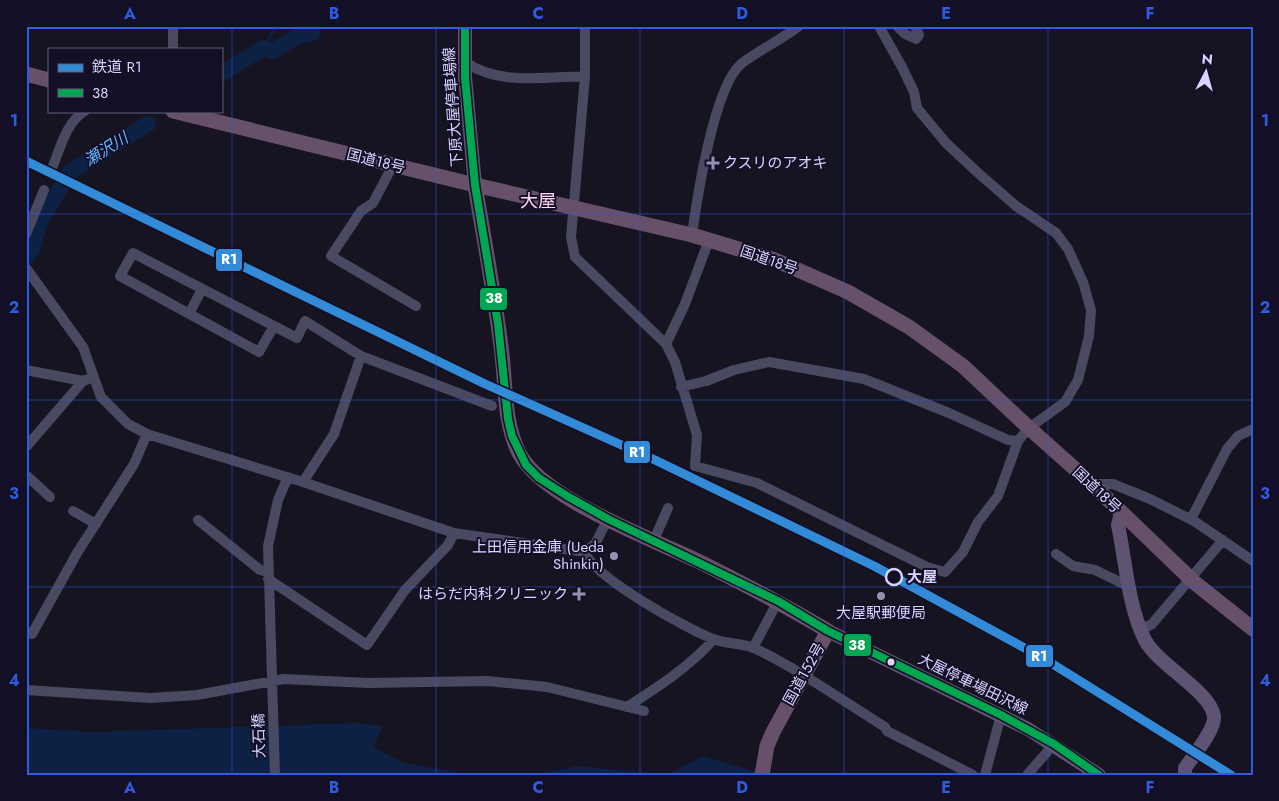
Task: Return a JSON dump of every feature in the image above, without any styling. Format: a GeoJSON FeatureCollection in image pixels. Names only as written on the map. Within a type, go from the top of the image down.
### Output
{"type":"FeatureCollection","features":[{"type":"Feature","properties":{"kind":"highway"},"geometry":{"type":"LineString","coordinates":[[26,74],[48,80]]}},
{"type":"Feature","properties":{"kind":"highway","name":"国道18号"},"geometry":{"type":"LineString","coordinates":[[177,112],[475,185],[692,235],[774,260],[812,275],[878,309],[963,366],[1028,428],[1092,484],[1189,578],[1253,629]]}},
{"type":"Feature","properties":{"kind":"highway","name":"国道152号"},"geometry":{"type":"LineString","coordinates":[[475,185],[504,370],[508,420],[519,452],[532,471],[567,496],[608,519],[778,601],[828,631],[780,718],[768,746],[762,775]]}},
{"type":"Feature","properties":{"kind":"main road","name":"下原大屋停車場線"},"geometry":{"type":"LineString","coordinates":[[465,26],[464,61],[475,185]]}},
{"type":"Feature","properties":{"kind":"main road"},"geometry":{"type":"LineString","coordinates":[[1121,513],[1118,526],[1134,613],[1146,641],[1157,656],[1210,706],[1214,716],[1212,728],[1185,768],[1185,775]]}},
{"type":"Feature","properties":{"kind":"main road","name":"大屋停車場田沢線"},"geometry":{"type":"LineString","coordinates":[[828,631],[1001,715],[1054,744],[1099,775]]}},
{"type":"Feature","properties":{"kind":"street"},"geometry":{"type":"LineString","coordinates":[[173,26],[174,48]]}},
{"type":"Feature","properties":{"kind":"street"},"geometry":{"type":"LineString","coordinates":[[585,26],[585,76],[571,237],[575,257],[666,344],[675,362],[697,435],[695,466],[757,483],[927,567],[945,572],[963,552],[978,522],[998,496],[1018,441],[1028,428],[1065,402],[1078,380],[1089,336],[1091,310],[1083,282],[1068,249],[1056,233],[1016,206],[977,172],[946,143],[917,108],[914,92],[879,26]]}},
{"type":"Feature","properties":{"kind":"street"},"geometry":{"type":"LineString","coordinates":[[692,235],[701,171],[730,79],[741,65],[799,26]]}},
{"type":"Feature","properties":{"kind":"street"},"geometry":{"type":"LineString","coordinates":[[897,26],[906,34],[916,39],[919,35],[915,26]]}},
{"type":"Feature","properties":{"kind":"street"},"geometry":{"type":"LineString","coordinates":[[464,61],[475,69],[516,79],[585,76]]}},
{"type":"Feature","properties":{"kind":"street"},"geometry":{"type":"LineString","coordinates":[[53,166],[64,138],[79,115],[84,112]]}},
{"type":"Feature","properties":{"kind":"street"},"geometry":{"type":"LineString","coordinates":[[394,165],[373,203],[361,211],[331,256],[416,306]]}},
{"type":"Feature","properties":{"kind":"street"},"geometry":{"type":"LineString","coordinates":[[26,234],[44,190]]}},
{"type":"Feature","properties":{"kind":"street"},"geometry":{"type":"LineString","coordinates":[[666,344],[685,304],[709,240]]}},
{"type":"Feature","properties":{"kind":"street"},"geometry":{"type":"LineString","coordinates":[[274,326],[259,352],[120,276],[133,253],[202,289],[274,326],[297,338],[305,321],[361,356],[492,406]]}},
{"type":"Feature","properties":{"kind":"street"},"geometry":{"type":"LineString","coordinates":[[28,275],[83,347],[101,397],[128,424],[147,434],[288,477],[454,533],[585,552],[595,544],[608,519]]}},
{"type":"Feature","properties":{"kind":"street"},"geometry":{"type":"LineString","coordinates":[[189,314],[202,289]]}},
{"type":"Feature","properties":{"kind":"street"},"geometry":{"type":"LineString","coordinates":[[303,482],[334,434],[361,356]]}},
{"type":"Feature","properties":{"kind":"street"},"geometry":{"type":"LineString","coordinates":[[682,386],[706,381],[734,370],[769,362],[864,379],[950,413],[1008,440],[1018,441]]}},
{"type":"Feature","properties":{"kind":"street"},"geometry":{"type":"LineString","coordinates":[[26,370],[83,381]]}},
{"type":"Feature","properties":{"kind":"street"},"geometry":{"type":"LineString","coordinates":[[26,447],[83,381],[94,377]]}},
{"type":"Feature","properties":{"kind":"street"},"geometry":{"type":"LineString","coordinates":[[1191,519],[1227,449],[1238,436],[1253,429]]}},
{"type":"Feature","properties":{"kind":"street"},"geometry":{"type":"LineString","coordinates":[[26,632],[32,634],[96,524],[134,464],[147,434]]}},
{"type":"Feature","properties":{"kind":"street"},"geometry":{"type":"LineString","coordinates":[[26,475],[50,497]]}},
{"type":"Feature","properties":{"kind":"street","name":"大石橋"},"geometry":{"type":"LineString","coordinates":[[275,775],[268,575],[271,524],[288,477]]}},
{"type":"Feature","properties":{"kind":"street"},"geometry":{"type":"LineString","coordinates":[[1092,484],[1113,484],[1150,498],[1191,519],[1253,561]]}},
{"type":"Feature","properties":{"kind":"street"},"geometry":{"type":"LineString","coordinates":[[654,540],[668,508]]}},
{"type":"Feature","properties":{"kind":"street"},"geometry":{"type":"LineString","coordinates":[[73,511],[96,524]]}},
{"type":"Feature","properties":{"kind":"street"},"geometry":{"type":"LineString","coordinates":[[198,520],[260,570],[367,645],[404,590],[448,545],[454,533]]}},
{"type":"Feature","properties":{"kind":"street"},"geometry":{"type":"LineString","coordinates":[[1141,630],[1152,624],[1222,540]]}},
{"type":"Feature","properties":{"kind":"street"},"geometry":{"type":"LineString","coordinates":[[585,552],[587,558],[614,582],[666,615],[714,639],[753,648],[804,676],[885,727],[887,732],[973,775]]}},
{"type":"Feature","properties":{"kind":"street"},"geometry":{"type":"LineString","coordinates":[[1056,554],[1073,566],[1095,570],[1130,587]]}},
{"type":"Feature","properties":{"kind":"street"},"geometry":{"type":"LineString","coordinates":[[753,648],[778,601]]}},
{"type":"Feature","properties":{"kind":"street"},"geometry":{"type":"LineString","coordinates":[[627,707],[668,680],[698,657],[714,639]]}},
{"type":"Feature","properties":{"kind":"street"},"geometry":{"type":"LineString","coordinates":[[26,690],[150,698],[197,695],[284,679],[368,683],[487,681],[547,687],[644,711]]}},
{"type":"Feature","properties":{"kind":"street"},"geometry":{"type":"LineString","coordinates":[[985,775],[1001,715]]}},
{"type":"Feature","properties":{"kind":"street"},"geometry":{"type":"LineString","coordinates":[[1027,775],[1054,744]]}},
{"type":"Feature","properties":{"kind":"water"},"geometry":{"type":"Polygon","coordinates":[[[356,723],[383,726],[373,747],[404,763],[473,775],[26,775],[26,728],[93,732],[356,723]]]}},
{"type":"Feature","properties":{"kind":"water"},"geometry":{"type":"Polygon","coordinates":[[[702,756],[767,775],[668,775],[702,756]]]}},
{"type":"Feature","properties":{"kind":"water"},"geometry":{"type":"Polygon","coordinates":[[[577,766],[668,775],[537,775],[577,766]]]}},
{"type":"Feature","properties":{"kind":"waterway"},"geometry":{"type":"LineString","coordinates":[[263,48],[276,26]]}},
{"type":"Feature","properties":{"kind":"waterway","name":"瀬沢川"},"geometry":{"type":"LineString","coordinates":[[222,73],[263,48],[273,51],[296,37],[312,33],[314,26]]}},
{"type":"Feature","properties":{"kind":"waterway","name":"瀬沢川"},"geometry":{"type":"LineString","coordinates":[[26,257],[32,249],[40,221],[70,172],[148,124]]}},
{"type":"Feature","properties":{"kind":"rail line","name":"R1"},"geometry":{"type":"LineString","coordinates":[[26,161],[483,383],[655,460],[874,566],[1043,658],[1231,775]]}},
{"type":"Feature","properties":{"kind":"transit line","name":"38"},"geometry":{"type":"LineString","coordinates":[[465,26],[465,77],[475,185],[498,324],[508,419],[512,436],[526,465],[539,478],[608,519],[778,601],[828,631],[1001,715],[1054,744],[1099,775]]}},
{"type":"Feature","properties":{"kind":"place","name":"クスリのアオキ"},"geometry":{"type":"Point","coordinates":[713,163]}},
{"type":"Feature","properties":{"kind":"place","name":"上田信用金庫 (Ueda Shinkin)"},"geometry":{"type":"Point","coordinates":[614,556]}},
{"type":"Feature","properties":{"kind":"place","name":"大屋"},"geometry":{"type":"Point","coordinates":[894,577]}},
{"type":"Feature","properties":{"kind":"place","name":"はらだ内科クリニック"},"geometry":{"type":"Point","coordinates":[579,594]}},
{"type":"Feature","properties":{"kind":"place","name":"大屋駅郵便局"},"geometry":{"type":"Point","coordinates":[881,596]}},
{"type":"Feature","properties":{"kind":"district","name":"大屋"},"geometry":{"type":"Point","coordinates":[538,201]}}]}
